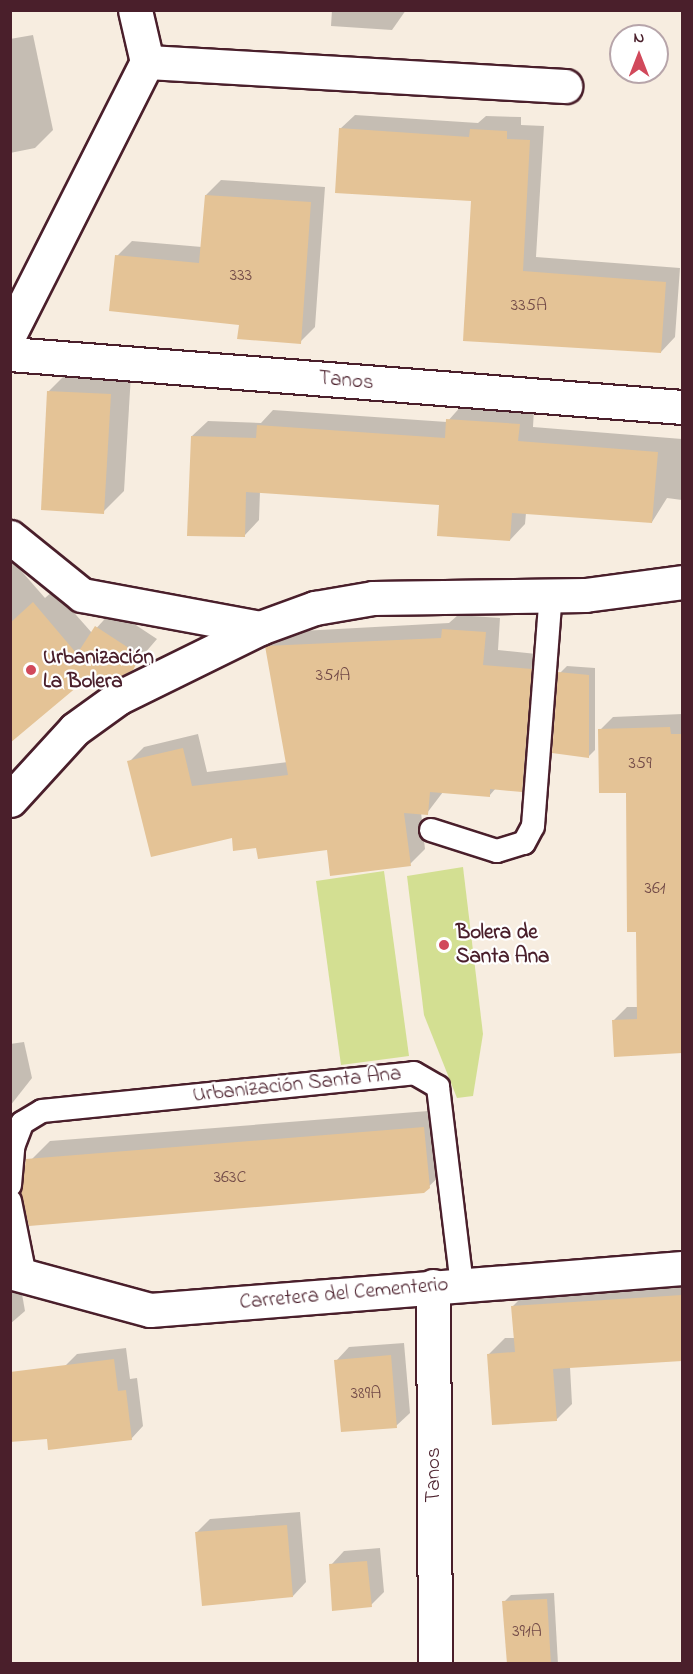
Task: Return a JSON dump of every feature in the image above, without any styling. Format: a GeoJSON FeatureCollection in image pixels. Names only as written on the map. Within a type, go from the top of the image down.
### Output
{"type":"FeatureCollection","features":[{"type":"Feature","properties":{"kind":"street"},"geometry":{"type":"LineString","coordinates":[[10,333],[147,62],[135,10]]}},
{"type":"Feature","properties":{"kind":"street"},"geometry":{"type":"LineString","coordinates":[[147,62],[565,86]]}},
{"type":"Feature","properties":{"kind":"street","name":"Tanos"},"geometry":{"type":"LineString","coordinates":[[10,354],[682,407]]}},
{"type":"Feature","properties":{"kind":"street"},"geometry":{"type":"LineString","coordinates":[[10,537],[82,595],[260,628]]}},
{"type":"Feature","properties":{"kind":"street"},"geometry":{"type":"LineString","coordinates":[[10,800],[75,729],[117,698],[260,628],[315,608],[373,598],[632,590],[682,582]]}},
{"type":"Feature","properties":{"kind":"street"},"geometry":{"type":"LineString","coordinates":[[632,590],[682,596]]}},
{"type":"Feature","properties":{"kind":"street","name":"Carretera del Cementerio"},"geometry":{"type":"LineString","coordinates":[[18,1274],[150,1311],[447,1285],[682,1268]]}},
{"type":"Feature","properties":{"kind":"street","name":"Tanos"},"geometry":{"type":"LineString","coordinates":[[435,1664],[447,1285]]}},
{"type":"Feature","properties":{"kind":"lane"},"geometry":{"type":"LineString","coordinates":[[431,830],[497,851],[524,843],[533,826],[551,594]]}},
{"type":"Feature","properties":{"kind":"lane","name":"Urbanización Santa Ana"},"geometry":{"type":"LineString","coordinates":[[10,1185],[13,1147],[22,1123],[42,1111],[414,1073],[438,1087],[447,1285]]}},
{"type":"Feature","properties":{"kind":"lane"},"geometry":{"type":"LineString","coordinates":[[10,1201],[18,1274]]}},
{"type":"Feature","properties":{"kind":"green space","name":"Bolera de Santa Ana"},"geometry":{"type":"Polygon","coordinates":[[[463,867],[483,1034],[473,1096],[457,1098],[424,1015],[407,876],[463,867]]]}},
{"type":"Feature","properties":{"kind":"green space"},"geometry":{"type":"Polygon","coordinates":[[[384,871],[409,1056],[341,1065],[316,881],[384,871]]]}},
{"type":"Feature","properties":{"kind":"building"},"geometry":{"type":"Polygon","coordinates":[[[339,128],[469,137],[470,129],[507,131],[507,139],[530,140],[523,271],[666,282],[661,353],[463,341],[471,201],[335,193],[339,128]]]}},
{"type":"Feature","properties":{"kind":"building"},"geometry":{"type":"Polygon","coordinates":[[[205,195],[311,202],[301,344],[237,339],[239,325],[109,311],[115,255],[199,263],[205,195]]]}},
{"type":"Feature","properties":{"kind":"building"},"geometry":{"type":"Polygon","coordinates":[[[47,391],[111,394],[104,514],[41,510],[47,391]]]}},
{"type":"Feature","properties":{"kind":"building"},"geometry":{"type":"Polygon","coordinates":[[[446,419],[520,424],[518,441],[658,452],[652,523],[512,513],[510,541],[437,536],[439,505],[246,492],[245,537],[187,536],[191,436],[256,438],[257,425],[445,438],[446,419]]]}},
{"type":"Feature","properties":{"kind":"building"},"geometry":{"type":"Polygon","coordinates":[[[33,602],[77,654],[95,626],[141,656],[133,670],[104,685],[90,676],[10,743],[10,623],[33,602]]]}},
{"type":"Feature","properties":{"kind":"building"},"geometry":{"type":"Polygon","coordinates":[[[442,629],[486,632],[483,665],[532,669],[522,792],[490,789],[490,797],[430,792],[428,815],[404,813],[411,866],[330,876],[327,850],[258,859],[256,848],[233,851],[232,838],[151,857],[127,761],[183,748],[192,786],[288,775],[265,646],[441,638],[442,629]]]}},
{"type":"Feature","properties":{"kind":"building"},"geometry":{"type":"Polygon","coordinates":[[[558,672],[589,675],[589,758],[552,753],[558,672]]]}},
{"type":"Feature","properties":{"kind":"building"},"geometry":{"type":"Polygon","coordinates":[[[670,727],[671,734],[682,734],[682,1053],[614,1057],[612,1020],[637,1019],[636,932],[627,932],[626,793],[599,793],[598,729],[670,727]]]}},
{"type":"Feature","properties":{"kind":"building"},"geometry":{"type":"Polygon","coordinates":[[[424,1127],[430,1188],[424,1193],[29,1226],[21,1193],[26,1159],[424,1127]]]}},
{"type":"Feature","properties":{"kind":"building"},"geometry":{"type":"Polygon","coordinates":[[[682,1295],[682,1361],[553,1369],[557,1421],[492,1425],[487,1354],[515,1352],[511,1306],[682,1295]]]}},
{"type":"Feature","properties":{"kind":"building"},"geometry":{"type":"Polygon","coordinates":[[[391,1355],[397,1428],[341,1432],[334,1360],[391,1355]]]}},
{"type":"Feature","properties":{"kind":"building"},"geometry":{"type":"Polygon","coordinates":[[[114,1359],[118,1391],[126,1390],[132,1440],[48,1450],[47,1439],[10,1442],[10,1372],[114,1359]]]}},
{"type":"Feature","properties":{"kind":"building"},"geometry":{"type":"Polygon","coordinates":[[[287,1525],[293,1597],[202,1606],[195,1532],[287,1525]]]}},
{"type":"Feature","properties":{"kind":"building"},"geometry":{"type":"Polygon","coordinates":[[[367,1561],[372,1607],[332,1611],[329,1564],[367,1561]]]}},
{"type":"Feature","properties":{"kind":"building"},"geometry":{"type":"Polygon","coordinates":[[[547,1599],[551,1664],[507,1664],[502,1601],[547,1599]]]}},
{"type":"Feature","properties":{"kind":"place","name":"Urbanización La Bolera"},"geometry":{"type":"Point","coordinates":[31,670]}},
{"type":"Feature","properties":{"kind":"place","name":"Bolera de Santa Ana"},"geometry":{"type":"Point","coordinates":[444,945]}}]}
